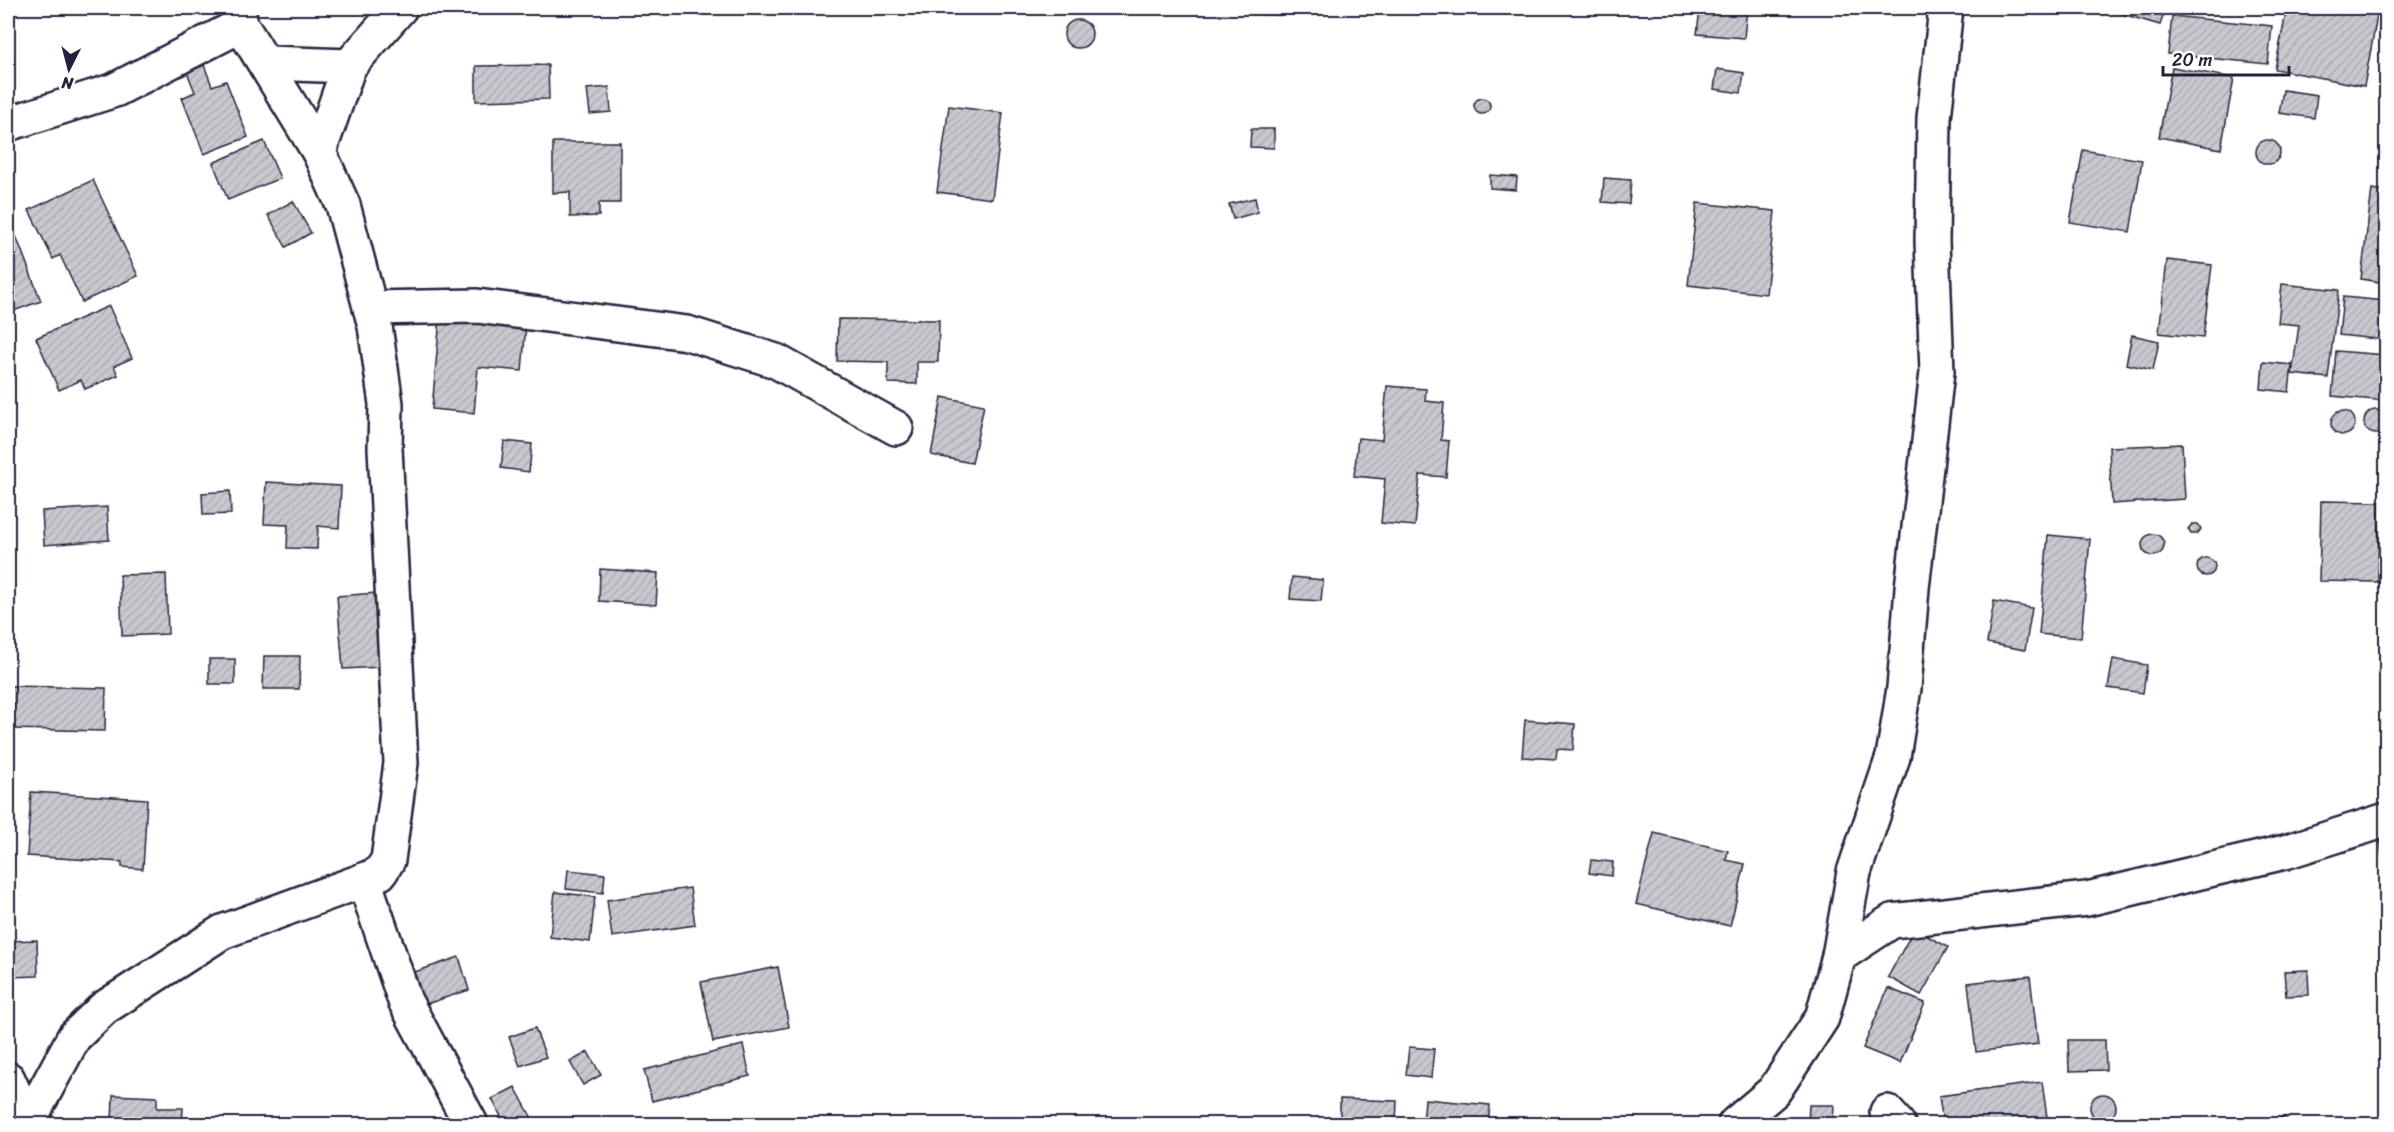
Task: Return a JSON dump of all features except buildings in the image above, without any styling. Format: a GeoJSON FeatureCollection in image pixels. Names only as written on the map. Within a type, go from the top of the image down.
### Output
{"type":"FeatureCollection","features":[{"type":"Feature","properties":{"kind":"street"},"geometry":{"type":"LineString","coordinates":[[319,152],[349,66],[400,8]]}},
{"type":"Feature","properties":{"kind":"street"},"geometry":{"type":"LineString","coordinates":[[1735,1125],[1774,1090],[1822,1018],[1839,956],[1854,872],[1893,757],[1904,688],[1912,588],[1938,372],[1932,240],[1934,118],[1946,8]]}},
{"type":"Feature","properties":{"kind":"street"},"geometry":{"type":"LineString","coordinates":[[8,124],[115,90],[239,16],[319,152],[343,205],[370,308],[386,404],[385,448],[401,764],[388,860],[380,873],[222,932],[104,1008],[74,1037],[28,1124]]}},
{"type":"Feature","properties":{"kind":"street"},"geometry":{"type":"LineString","coordinates":[[267,63],[349,66]]}},
{"type":"Feature","properties":{"kind":"street"},"geometry":{"type":"LineString","coordinates":[[370,308],[477,306],[687,333],[776,361],[896,428]]}},
{"type":"Feature","properties":{"kind":"street"},"geometry":{"type":"LineString","coordinates":[[1839,956],[1892,921],[2087,899],[2274,855],[2386,820]]}},
{"type":"Feature","properties":{"kind":"street"},"geometry":{"type":"LineString","coordinates":[[364,880],[405,1001],[471,1125]]}},
{"type":"Feature","properties":{"kind":"street"},"geometry":{"type":"LineString","coordinates":[[8,1079],[28,1124]]}}]}
